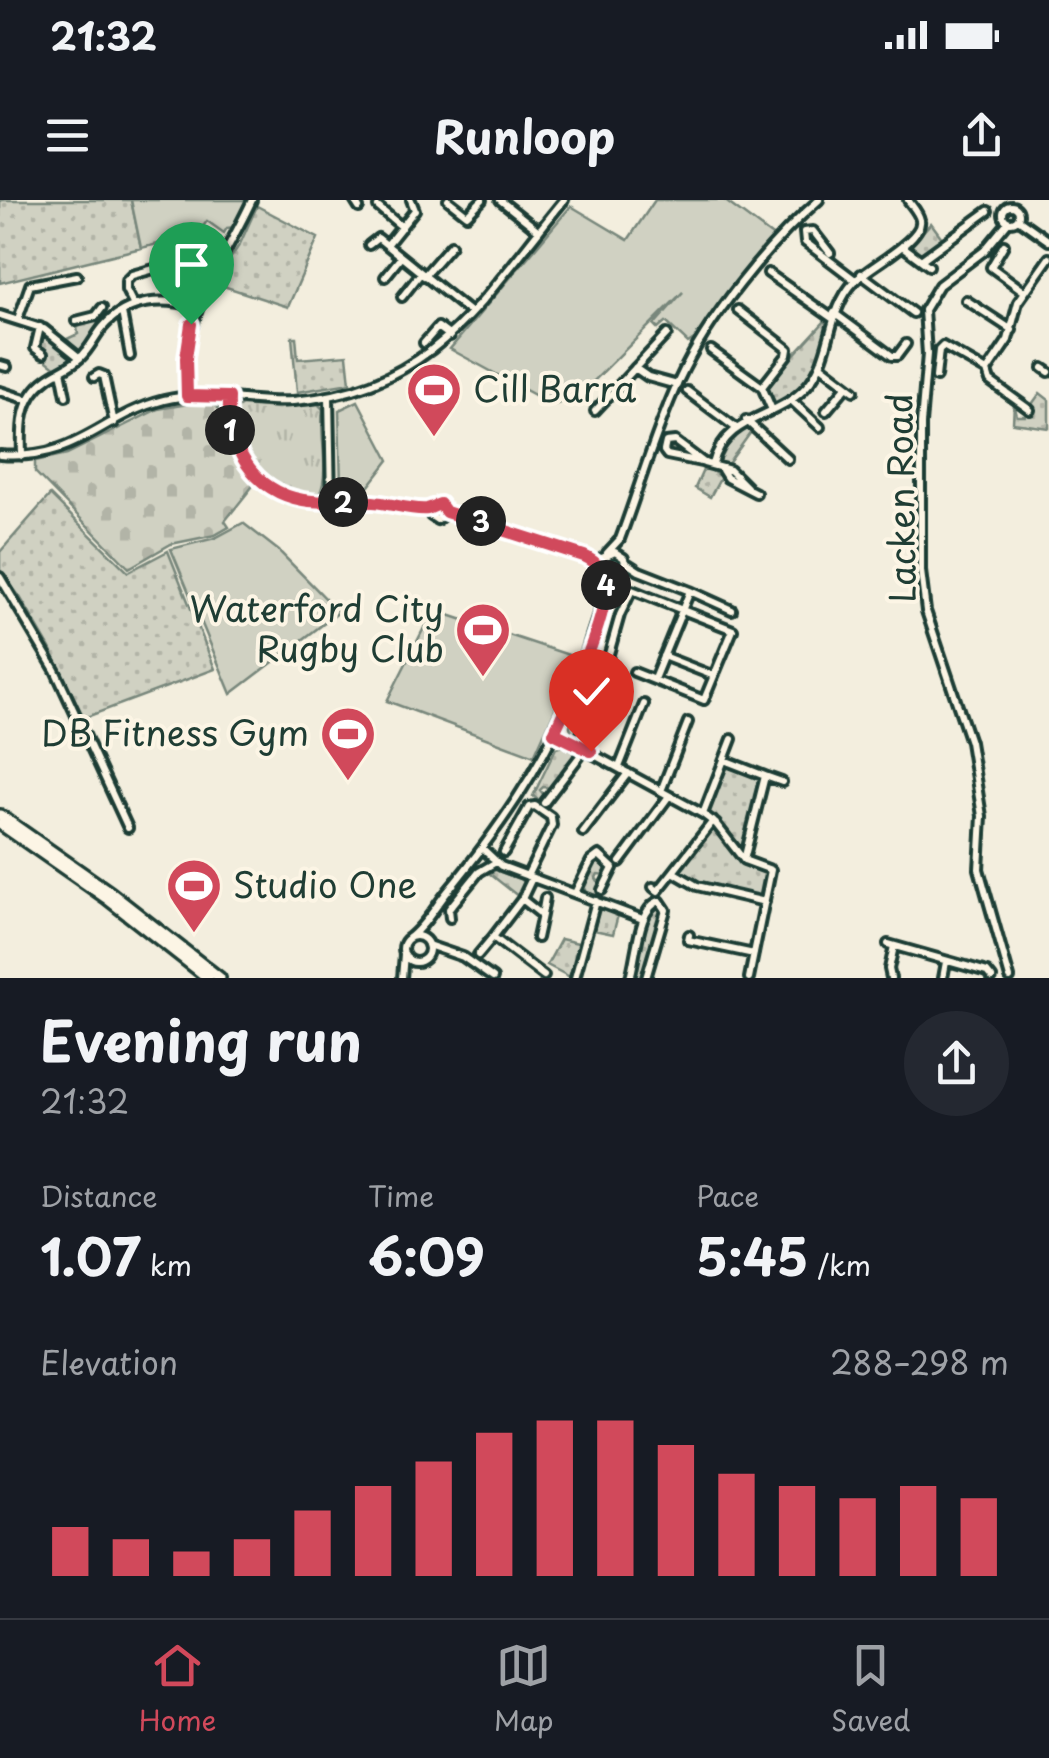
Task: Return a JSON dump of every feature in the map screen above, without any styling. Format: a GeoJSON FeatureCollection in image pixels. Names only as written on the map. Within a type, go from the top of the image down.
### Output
{"type":"FeatureCollection","features":[{"type":"Feature","properties":{"kind":"main road"},"geometry":{"type":"LineString","coordinates":[[0,815],[110,892],[220,978]]}},
{"type":"Feature","properties":{"kind":"main road"},"geometry":{"type":"LineString","coordinates":[[0,824],[106,898],[208,978]]}},
{"type":"Feature","properties":{"kind":"street"},"geometry":{"type":"LineString","coordinates":[[187,396],[186,352],[196,307],[252,200]]}},
{"type":"Feature","properties":{"kind":"street"},"geometry":{"type":"LineString","coordinates":[[387,245],[416,209],[411,200]]}},
{"type":"Feature","properties":{"kind":"street"},"geometry":{"type":"LineString","coordinates":[[448,200],[468,214],[482,200]]}},
{"type":"Feature","properties":{"kind":"street"},"geometry":{"type":"LineString","coordinates":[[500,200],[539,231]]}},
{"type":"Feature","properties":{"kind":"street"},"geometry":{"type":"LineString","coordinates":[[0,455],[22,456],[66,448],[150,404],[187,396],[282,401],[361,389],[392,376],[450,336],[564,200]]}},
{"type":"Feature","properties":{"kind":"street"},"geometry":{"type":"LineString","coordinates":[[605,593],[601,570],[606,554],[622,535],[677,384],[692,354],[722,310],[788,229],[820,200]]}},
{"type":"Feature","properties":{"kind":"street"},"geometry":{"type":"LineString","coordinates":[[710,464],[736,428],[791,400],[808,385],[820,365],[833,316],[858,277],[916,234],[920,224],[908,200]]}},
{"type":"Feature","properties":{"kind":"street"},"geometry":{"type":"LineString","coordinates":[[996,201],[1006,208],[1016,207],[1018,219],[1049,241]]}},
{"type":"Feature","properties":{"kind":"street"},"geometry":{"type":"LineString","coordinates":[[378,207],[402,226]]}},
{"type":"Feature","properties":{"kind":"street"},"geometry":{"type":"LineString","coordinates":[[1006,208],[1004,216],[1008,222],[1018,219]]}},
{"type":"Feature","properties":{"kind":"street"},"geometry":{"type":"LineString","coordinates":[[921,260],[988,211]]}},
{"type":"Feature","properties":{"kind":"street","name":"Lacken Road"},"geometry":{"type":"LineString","coordinates":[[1008,222],[984,251],[939,285],[924,310],[927,354],[921,424],[921,578],[926,611],[970,742],[982,816],[979,869],[1010,978]]}},
{"type":"Feature","properties":{"kind":"street"},"geometry":{"type":"LineString","coordinates":[[830,253],[814,232],[804,231],[804,242],[913,313]]}},
{"type":"Feature","properties":{"kind":"street"},"geometry":{"type":"LineString","coordinates":[[369,245],[377,238],[471,313]]}},
{"type":"Feature","properties":{"kind":"street"},"geometry":{"type":"LineString","coordinates":[[402,297],[450,244]]}},
{"type":"Feature","properties":{"kind":"street"},"geometry":{"type":"LineString","coordinates":[[1004,245],[991,267],[1024,292]]}},
{"type":"Feature","properties":{"kind":"street"},"geometry":{"type":"LineString","coordinates":[[134,306],[126,281],[132,275],[165,266],[167,246]]}},
{"type":"Feature","properties":{"kind":"street"},"geometry":{"type":"LineString","coordinates":[[902,246],[929,266]]}},
{"type":"Feature","properties":{"kind":"street"},"geometry":{"type":"LineString","coordinates":[[384,278],[401,257]]}},
{"type":"Feature","properties":{"kind":"street"},"geometry":{"type":"LineString","coordinates":[[986,371],[1003,350],[1017,303],[1049,258]]}},
{"type":"Feature","properties":{"kind":"street"},"geometry":{"type":"LineString","coordinates":[[768,273],[892,356],[905,350]]}},
{"type":"Feature","properties":{"kind":"street"},"geometry":{"type":"LineString","coordinates":[[18,319],[30,285],[77,276]]}},
{"type":"Feature","properties":{"kind":"street"},"geometry":{"type":"LineString","coordinates":[[22,456],[21,427],[28,400],[46,380],[80,358],[104,325],[134,306],[166,300],[196,307]]}},
{"type":"Feature","properties":{"kind":"street"},"geometry":{"type":"LineString","coordinates":[[966,300],[1012,330]]}},
{"type":"Feature","properties":{"kind":"street"},"geometry":{"type":"LineString","coordinates":[[76,321],[96,316],[102,308]]}},
{"type":"Feature","properties":{"kind":"street"},"geometry":{"type":"LineString","coordinates":[[738,310],[788,348],[762,387]]}},
{"type":"Feature","properties":{"kind":"street"},"geometry":{"type":"LineString","coordinates":[[122,312],[130,356]]}},
{"type":"Feature","properties":{"kind":"street"},"geometry":{"type":"LineString","coordinates":[[0,315],[40,327],[80,358]]}},
{"type":"Feature","properties":{"kind":"street"},"geometry":{"type":"LineString","coordinates":[[96,316],[104,325]]}},
{"type":"Feature","properties":{"kind":"street"},"geometry":{"type":"LineString","coordinates":[[424,342],[438,326],[450,336]]}},
{"type":"Feature","properties":{"kind":"street"},"geometry":{"type":"LineString","coordinates":[[40,327],[35,349],[43,354]]}},
{"type":"Feature","properties":{"kind":"street"},"geometry":{"type":"LineString","coordinates":[[594,412],[666,334]]}},
{"type":"Feature","properties":{"kind":"street"},"geometry":{"type":"LineString","coordinates":[[936,377],[939,350],[943,346],[986,371],[990,381],[1025,410]]}},
{"type":"Feature","properties":{"kind":"street"},"geometry":{"type":"LineString","coordinates":[[711,350],[762,387],[772,410]]}},
{"type":"Feature","properties":{"kind":"street"},"geometry":{"type":"LineString","coordinates":[[820,365],[850,389],[826,411]]}},
{"type":"Feature","properties":{"kind":"street"},"geometry":{"type":"LineString","coordinates":[[635,368],[648,377],[677,384]]}},
{"type":"Feature","properties":{"kind":"street"},"geometry":{"type":"LineString","coordinates":[[62,370],[66,396]]}},
{"type":"Feature","properties":{"kind":"street"},"geometry":{"type":"LineString","coordinates":[[94,377],[104,376],[114,423]]}},
{"type":"Feature","properties":{"kind":"street"},"geometry":{"type":"LineString","coordinates":[[0,391],[28,400]]}},
{"type":"Feature","properties":{"kind":"street"},"geometry":{"type":"LineString","coordinates":[[687,391],[736,428]]}},
{"type":"Feature","properties":{"kind":"street"},"geometry":{"type":"LineString","coordinates":[[329,396],[331,502]]}},
{"type":"Feature","properties":{"kind":"street"},"geometry":{"type":"LineString","coordinates":[[229,397],[232,435],[253,472],[267,485],[290,496],[430,510],[437,520],[446,512],[584,556],[613,578],[639,571]]}},
{"type":"Feature","properties":{"kind":"street"},"geometry":{"type":"LineString","coordinates":[[791,400],[820,426]]}},
{"type":"Feature","properties":{"kind":"street"},"geometry":{"type":"LineString","coordinates":[[746,420],[788,459]]}},
{"type":"Feature","properties":{"kind":"street"},"geometry":{"type":"LineString","coordinates":[[710,464],[667,456],[666,442],[675,441],[710,464],[731,471],[756,493]]}},
{"type":"Feature","properties":{"kind":"street"},"geometry":{"type":"LineString","coordinates":[[402,978],[403,952],[409,938],[483,849],[523,792],[554,733],[581,671],[605,593],[622,573],[622,535]]}},
{"type":"Feature","properties":{"kind":"street"},"geometry":{"type":"LineString","coordinates":[[584,556],[618,553],[639,571],[732,610]]}},
{"type":"Feature","properties":{"kind":"street"},"geometry":{"type":"LineString","coordinates":[[0,578],[49,660],[128,828]]}},
{"type":"Feature","properties":{"kind":"street"},"geometry":{"type":"LineString","coordinates":[[577,744],[632,590],[733,630],[704,700],[634,672]]}},
{"type":"Feature","properties":{"kind":"street"},"geometry":{"type":"LineString","coordinates":[[654,680],[690,591]]}},
{"type":"Feature","properties":{"kind":"street"},"geometry":{"type":"LineString","coordinates":[[663,656],[714,676]]}},
{"type":"Feature","properties":{"kind":"street"},"geometry":{"type":"LineString","coordinates":[[594,666],[605,668]]}},
{"type":"Feature","properties":{"kind":"street"},"geometry":{"type":"LineString","coordinates":[[620,767],[644,704]]}},
{"type":"Feature","properties":{"kind":"street"},"geometry":{"type":"LineString","coordinates":[[661,792],[688,722]]}},
{"type":"Feature","properties":{"kind":"street"},"geometry":{"type":"LineString","coordinates":[[554,733],[703,814],[744,860],[772,870],[749,978]]}},
{"type":"Feature","properties":{"kind":"street"},"geometry":{"type":"LineString","coordinates":[[703,814],[732,739]]}},
{"type":"Feature","properties":{"kind":"street"},"geometry":{"type":"LineString","coordinates":[[544,804],[546,793],[586,748]]}},
{"type":"Feature","properties":{"kind":"street"},"geometry":{"type":"LineString","coordinates":[[724,760],[782,782]]}},
{"type":"Feature","properties":{"kind":"street"},"geometry":{"type":"LineString","coordinates":[[583,832],[628,773]]}},
{"type":"Feature","properties":{"kind":"street"},"geometry":{"type":"LineString","coordinates":[[744,860],[765,776]]}},
{"type":"Feature","properties":{"kind":"street"},"geometry":{"type":"LineString","coordinates":[[620,862],[670,796]]}},
{"type":"Feature","properties":{"kind":"street"},"geometry":{"type":"LineString","coordinates":[[478,955],[522,899],[552,826],[550,817],[535,806],[529,807],[504,852]]}},
{"type":"Feature","properties":{"kind":"street"},"geometry":{"type":"LineString","coordinates":[[658,891],[713,821]]}},
{"type":"Feature","properties":{"kind":"street"},"geometry":{"type":"LineString","coordinates":[[483,849],[496,862],[529,877],[640,918]]}},
{"type":"Feature","properties":{"kind":"street"},"geometry":{"type":"LineString","coordinates":[[574,893],[596,856],[612,865],[602,883]]}},
{"type":"Feature","properties":{"kind":"street"},"geometry":{"type":"LineString","coordinates":[[450,918],[449,910],[479,872],[496,862]]}},
{"type":"Feature","properties":{"kind":"street"},"geometry":{"type":"LineString","coordinates":[[673,872],[697,886],[766,902]]}},
{"type":"Feature","properties":{"kind":"street"},"geometry":{"type":"LineString","coordinates":[[536,938],[545,898]]}},
{"type":"Feature","properties":{"kind":"street"},"geometry":{"type":"LineString","coordinates":[[522,899],[542,915]]}},
{"type":"Feature","properties":{"kind":"street"},"geometry":{"type":"LineString","coordinates":[[574,978],[596,901]]}},
{"type":"Feature","properties":{"kind":"street"},"geometry":{"type":"LineString","coordinates":[[630,978],[640,940],[640,918],[656,901],[663,902],[666,907],[646,978]]}},
{"type":"Feature","properties":{"kind":"street"},"geometry":{"type":"LineString","coordinates":[[402,978],[422,960],[427,944],[426,921]]}},
{"type":"Feature","properties":{"kind":"street"},"geometry":{"type":"LineString","coordinates":[[409,938],[418,936],[427,944],[463,957],[493,978]]}},
{"type":"Feature","properties":{"kind":"street"},"geometry":{"type":"LineString","coordinates":[[493,937],[544,976]]}},
{"type":"Feature","properties":{"kind":"street"},"geometry":{"type":"LineString","coordinates":[[688,940],[754,954]]}},
{"type":"Feature","properties":{"kind":"street"},"geometry":{"type":"LineString","coordinates":[[891,978],[891,945],[987,972],[992,978]]}},
{"type":"Feature","properties":{"kind":"street"},"geometry":{"type":"LineString","coordinates":[[403,952],[411,960],[422,960],[446,951]]}},
{"type":"Feature","properties":{"kind":"street"},"geometry":{"type":"LineString","coordinates":[[944,978],[946,962]]}},
{"type":"Feature","properties":{"kind":"green space"},"geometry":{"type":"Polygon","coordinates":[[[0,200],[131,200],[141,248],[0,283],[0,200]]]}},
{"type":"Feature","properties":{"kind":"green space"},"geometry":{"type":"Polygon","coordinates":[[[131,200],[247,200],[235,227],[224,233],[207,221],[197,235],[141,248],[131,200]]]}},
{"type":"Feature","properties":{"kind":"green space"},"geometry":{"type":"Polygon","coordinates":[[[655,200],[724,200],[775,238],[700,335],[688,343],[666,322],[658,329],[654,325],[683,292],[576,399],[553,405],[450,349],[571,206],[628,240],[655,200]]]}},
{"type":"Feature","properties":{"kind":"green space"},"geometry":{"type":"Polygon","coordinates":[[[257,206],[318,238],[288,307],[214,283],[240,244],[257,206]]]}},
{"type":"Feature","properties":{"kind":"green space"},"geometry":{"type":"Polygon","coordinates":[[[931,223],[942,238],[919,254],[911,245],[931,223]]]}},
{"type":"Feature","properties":{"kind":"green space"},"geometry":{"type":"Polygon","coordinates":[[[96,321],[99,327],[79,353],[67,339],[78,334],[77,327],[96,321]]]}},
{"type":"Feature","properties":{"kind":"green space"},"geometry":{"type":"Polygon","coordinates":[[[825,321],[828,325],[821,350],[804,385],[785,400],[772,403],[766,385],[825,321]]]}},
{"type":"Feature","properties":{"kind":"green space"},"geometry":{"type":"Polygon","coordinates":[[[43,334],[72,357],[57,369],[38,354],[43,334]]]}},
{"type":"Feature","properties":{"kind":"green space"},"geometry":{"type":"Polygon","coordinates":[[[292,337],[296,337],[298,359],[347,355],[350,383],[297,392],[292,337]]]}},
{"type":"Feature","properties":{"kind":"green space"},"geometry":{"type":"Polygon","coordinates":[[[1040,393],[1049,400],[1049,428],[1013,423],[1014,403],[1017,416],[1025,416],[1040,393]]]}},
{"type":"Feature","properties":{"kind":"green space"},"geometry":{"type":"Polygon","coordinates":[[[358,401],[389,460],[365,491],[347,491],[341,487],[339,410],[358,401]]]}},
{"type":"Feature","properties":{"kind":"green space"},"geometry":{"type":"Polygon","coordinates":[[[213,403],[220,410],[222,439],[253,482],[252,487],[225,521],[229,527],[215,535],[171,544],[129,568],[35,472],[35,461],[67,454],[158,409],[213,403]]]}},
{"type":"Feature","properties":{"kind":"green space"},"geometry":{"type":"Polygon","coordinates":[[[318,404],[323,409],[320,493],[287,489],[273,482],[251,457],[238,426],[236,409],[242,405],[278,408],[318,404]]]}},
{"type":"Feature","properties":{"kind":"green space"},"geometry":{"type":"Polygon","coordinates":[[[745,427],[751,432],[728,464],[719,463],[727,447],[745,427]]]}},
{"type":"Feature","properties":{"kind":"green space"},"geometry":{"type":"Polygon","coordinates":[[[709,469],[721,477],[710,497],[695,488],[703,470],[709,469]]]}},
{"type":"Feature","properties":{"kind":"green space"},"geometry":{"type":"Polygon","coordinates":[[[50,495],[128,572],[168,551],[215,669],[84,718],[50,648],[0,571],[0,552],[50,495]]]}},
{"type":"Feature","properties":{"kind":"green space"},"geometry":{"type":"Polygon","coordinates":[[[243,523],[279,551],[339,612],[231,694],[171,549],[215,538],[243,523]]]}},
{"type":"Feature","properties":{"kind":"green space","name":"Waterford City Rugby Club"},"geometry":{"type":"Polygon","coordinates":[[[433,610],[578,658],[534,756],[387,701],[433,610]]]}},
{"type":"Feature","properties":{"kind":"green space"},"geometry":{"type":"Polygon","coordinates":[[[590,681],[602,685],[595,694],[586,693],[591,703],[578,737],[572,734],[569,723],[590,681]]]}},
{"type":"Feature","properties":{"kind":"green space"},"geometry":{"type":"Polygon","coordinates":[[[565,745],[580,752],[552,788],[540,790],[544,795],[541,802],[533,796],[556,748],[565,745]]]}},
{"type":"Feature","properties":{"kind":"green space"},"geometry":{"type":"Polygon","coordinates":[[[727,763],[762,778],[744,852],[709,813],[727,763]]]}},
{"type":"Feature","properties":{"kind":"green space"},"geometry":{"type":"Polygon","coordinates":[[[712,826],[743,864],[767,873],[762,899],[698,884],[679,873],[712,826]]]}},
{"type":"Feature","properties":{"kind":"green space"},"geometry":{"type":"Polygon","coordinates":[[[604,859],[611,869],[596,878],[601,897],[587,892],[582,882],[593,862],[604,859]]]}},
{"type":"Feature","properties":{"kind":"green space"},"geometry":{"type":"Polygon","coordinates":[[[495,870],[525,881],[519,897],[490,874],[495,870]]]}},
{"type":"Feature","properties":{"kind":"green space"},"geometry":{"type":"Polygon","coordinates":[[[660,905],[662,911],[641,978],[635,978],[647,920],[655,906],[660,905]]]}},
{"type":"Feature","properties":{"kind":"green space"},"geometry":{"type":"Polygon","coordinates":[[[599,908],[618,915],[613,934],[594,930],[599,908]]]}},
{"type":"Feature","properties":{"kind":"green space"},"geometry":{"type":"Polygon","coordinates":[[[561,939],[582,944],[570,977],[547,965],[561,939]]]}},
{"type":"Feature","properties":{"kind":"place","name":"Cill Barra"},"geometry":{"type":"Point","coordinates":[434,439]}},
{"type":"Feature","properties":{"kind":"place","name":"Waterford City Rugby Club"},"geometry":{"type":"Point","coordinates":[483,679]}},
{"type":"Feature","properties":{"kind":"place","name":"DB Fitness Gym"},"geometry":{"type":"Point","coordinates":[348,783]}},
{"type":"Feature","properties":{"kind":"place","name":"Studio One"},"geometry":{"type":"Point","coordinates":[194,935]}},
{"type":"Feature","properties":{"kind":"route"},"geometry":{"type":"LineString","coordinates":[[191,324],[186,358],[187,396],[229,397],[229,425],[236,448],[253,472],[274,489],[308,501],[391,504],[430,510],[440,504],[446,512],[596,562],[605,579],[605,593],[572,696],[554,733],[591,751]]}}]}
